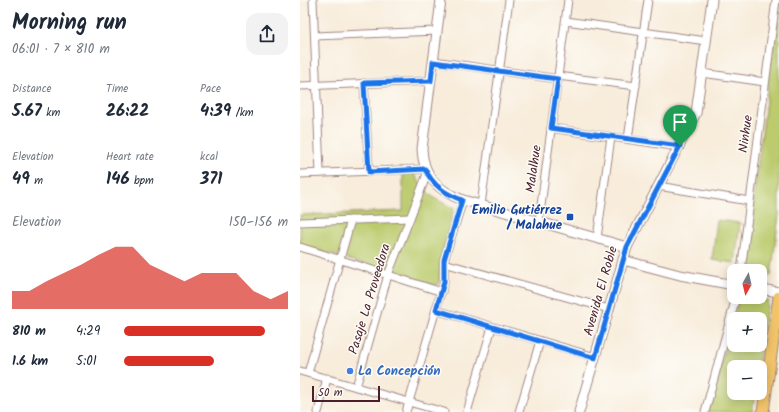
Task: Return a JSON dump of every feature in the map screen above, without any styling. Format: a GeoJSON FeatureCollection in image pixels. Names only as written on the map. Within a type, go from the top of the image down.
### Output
{"type":"FeatureCollection","features":[{"type":"Feature","properties":{"kind":"main road"},"geometry":{"type":"LineString","coordinates":[[763,412],[779,297]]}},
{"type":"Feature","properties":{"kind":"street"},"geometry":{"type":"LineString","coordinates":[[313,0],[320,173]]}},
{"type":"Feature","properties":{"kind":"street"},"geometry":{"type":"LineString","coordinates":[[441,0],[422,149],[426,172],[439,189],[462,200],[627,247]]}},
{"type":"Feature","properties":{"kind":"street"},"geometry":{"type":"LineString","coordinates":[[481,205],[509,0]]}},
{"type":"Feature","properties":{"kind":"street","name":"Malalhue"},"geometry":{"type":"LineString","coordinates":[[538,221],[568,0]]}},
{"type":"Feature","properties":{"kind":"street"},"geometry":{"type":"LineString","coordinates":[[628,139],[648,0]]}},
{"type":"Feature","properties":{"kind":"street","name":"Avenida El Roble"},"geometry":{"type":"LineString","coordinates":[[580,412],[627,247],[696,113],[712,0]]}},
{"type":"Feature","properties":{"kind":"street","name":"Ninhue"},"geometry":{"type":"LineString","coordinates":[[742,264],[776,0]]}},
{"type":"Feature","properties":{"kind":"street"},"geometry":{"type":"LineString","coordinates":[[566,21],[706,41]]}},
{"type":"Feature","properties":{"kind":"street"},"geometry":{"type":"LineString","coordinates":[[315,36],[437,31]]}},
{"type":"Feature","properties":{"kind":"street"},"geometry":{"type":"LineString","coordinates":[[433,62],[558,78],[636,86]]}},
{"type":"Feature","properties":{"kind":"street"},"geometry":{"type":"LineString","coordinates":[[702,74],[765,82]]}},
{"type":"Feature","properties":{"kind":"street"},"geometry":{"type":"LineString","coordinates":[[300,86],[431,81]]}},
{"type":"Feature","properties":{"kind":"street"},"geometry":{"type":"LineString","coordinates":[[364,83],[369,172]]}},
{"type":"Feature","properties":{"kind":"street"},"geometry":{"type":"LineString","coordinates":[[551,128],[680,146]]}},
{"type":"Feature","properties":{"kind":"street"},"geometry":{"type":"LineString","coordinates":[[597,238],[611,137]]}},
{"type":"Feature","properties":{"kind":"street"},"geometry":{"type":"LineString","coordinates":[[300,174],[426,172]]}},
{"type":"Feature","properties":{"kind":"street","name":"Pasaje La Proveedora"},"geometry":{"type":"LineString","coordinates":[[356,387],[388,275],[426,172]]}},
{"type":"Feature","properties":{"kind":"street"},"geometry":{"type":"LineString","coordinates":[[658,186],[749,201]]}},
{"type":"Feature","properties":{"kind":"street"},"geometry":{"type":"LineString","coordinates":[[406,412],[442,292],[444,282],[444,263],[462,200]]}},
{"type":"Feature","properties":{"kind":"street"},"geometry":{"type":"LineString","coordinates":[[300,222],[410,218]]}},
{"type":"Feature","properties":{"kind":"street"},"geometry":{"type":"LineString","coordinates":[[308,373],[351,220]]}},
{"type":"Feature","properties":{"kind":"street"},"geometry":{"type":"LineString","coordinates":[[300,247],[442,292]]}},
{"type":"Feature","properties":{"kind":"street"},"geometry":{"type":"LineString","coordinates":[[623,260],[680,275],[727,284]]}},
{"type":"Feature","properties":{"kind":"street"},"geometry":{"type":"LineString","coordinates":[[444,263],[609,309]]}},
{"type":"Feature","properties":{"kind":"street"},"geometry":{"type":"LineString","coordinates":[[767,290],[779,292]]}},
{"type":"Feature","properties":{"kind":"street"},"geometry":{"type":"LineString","coordinates":[[705,412],[734,304]]}},
{"type":"Feature","properties":{"kind":"street"},"geometry":{"type":"LineString","coordinates":[[436,310],[595,358]]}},
{"type":"Feature","properties":{"kind":"street"},"geometry":{"type":"LineString","coordinates":[[467,412],[492,327]]}},
{"type":"Feature","properties":{"kind":"street"},"geometry":{"type":"LineString","coordinates":[[519,412],[540,341]]}},
{"type":"Feature","properties":{"kind":"street"},"geometry":{"type":"LineString","coordinates":[[300,370],[444,412]]}},
{"type":"Feature","properties":{"kind":"street"},"geometry":{"type":"LineString","coordinates":[[318,412],[327,378]]}},
{"type":"Feature","properties":{"kind":"green space"},"geometry":{"type":"Polygon","coordinates":[[[779,0],[779,215],[771,276],[767,276],[767,264],[745,264],[779,0]]]}},
{"type":"Feature","properties":{"kind":"green space"},"geometry":{"type":"Polygon","coordinates":[[[413,172],[430,194],[440,202],[454,208],[440,261],[439,284],[433,285],[300,245],[300,215],[403,211],[403,173],[413,172]]]}},
{"type":"Feature","properties":{"kind":"green space"},"geometry":{"type":"Polygon","coordinates":[[[717,220],[740,223],[735,263],[712,260],[717,220]]]}},
{"type":"Feature","properties":{"kind":"green space"},"geometry":{"type":"Polygon","coordinates":[[[768,300],[766,312],[735,312],[737,304],[767,304],[768,300]]]}},
{"type":"Feature","properties":{"kind":"green space"},"geometry":{"type":"Polygon","coordinates":[[[727,342],[727,352],[760,352],[759,360],[727,360],[727,400],[754,400],[752,412],[708,412],[727,342]]]}},
{"type":"Feature","properties":{"kind":"place","name":"Emilio Gutiérrez / Malahue"},"geometry":{"type":"Point","coordinates":[570,217]}},
{"type":"Feature","properties":{"kind":"place","name":"La Concepción"},"geometry":{"type":"Point","coordinates":[350,371]}},
{"type":"Feature","properties":{"kind":"route"},"geometry":{"type":"LineString","coordinates":[[433,62],[558,79],[551,128],[680,146],[627,247],[595,358],[436,310],[444,282],[444,260],[462,200],[439,189],[430,179],[425,169],[369,172],[364,83],[431,81],[433,62]]}}]}
